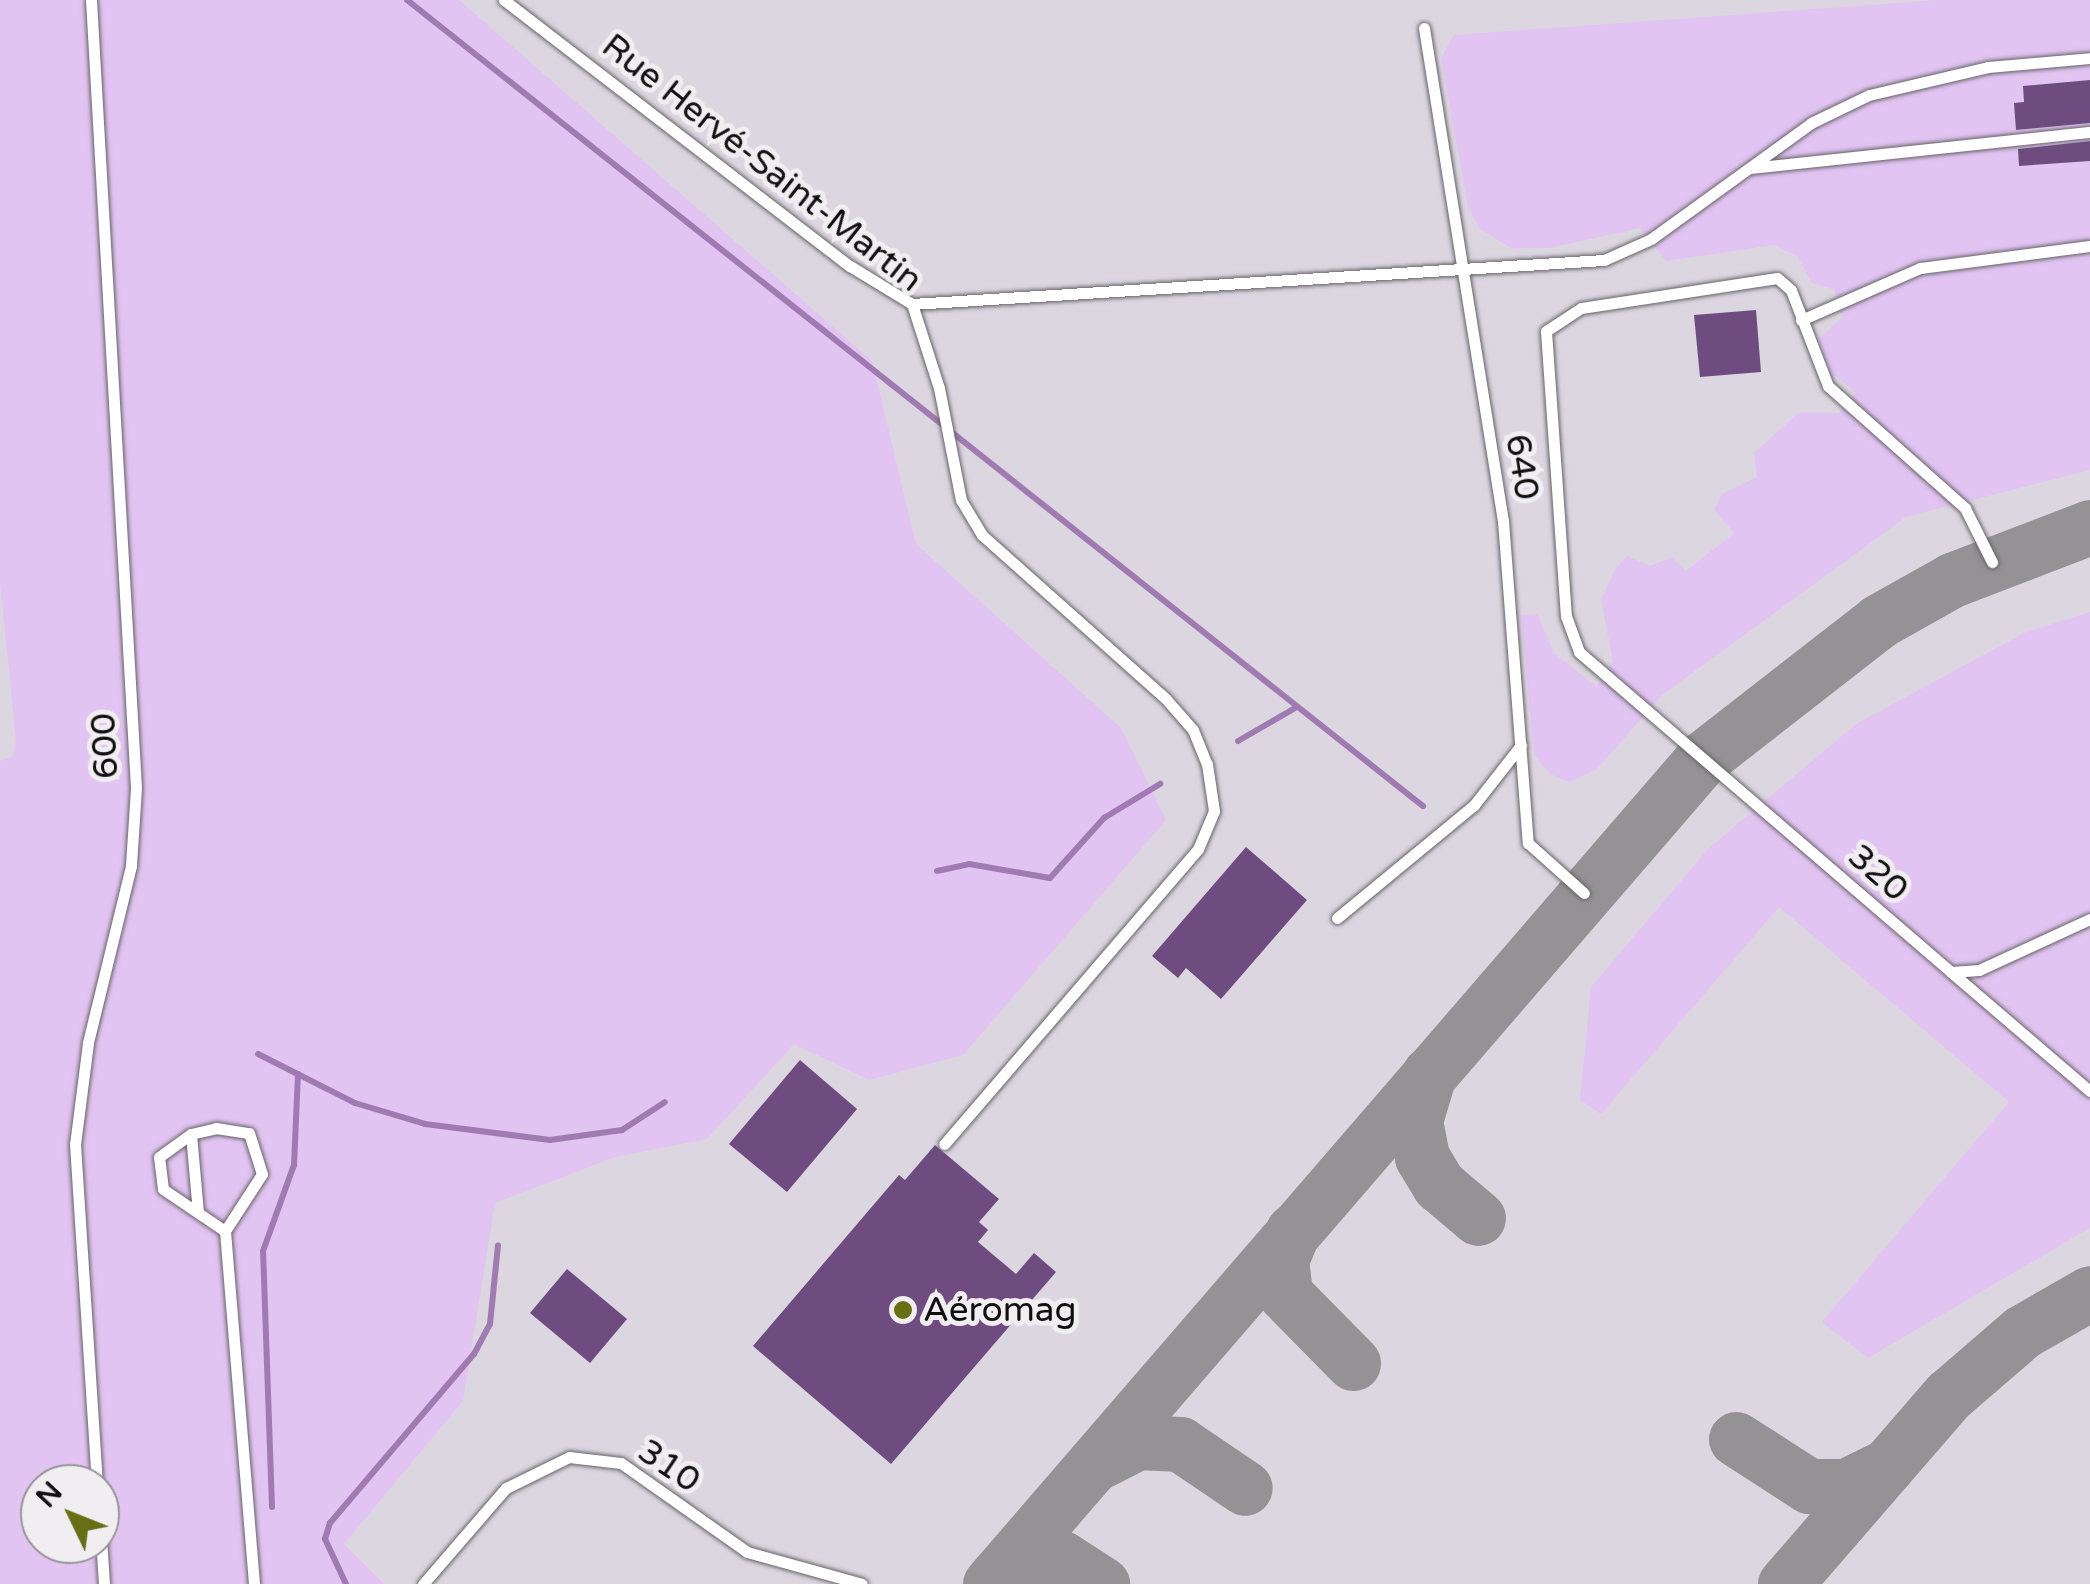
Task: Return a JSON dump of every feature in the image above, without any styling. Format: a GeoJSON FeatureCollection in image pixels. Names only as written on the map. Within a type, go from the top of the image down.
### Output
{"type":"FeatureCollection","features":[{"type":"Feature","properties":{"kind":"lane","name":"600"},"geometry":{"type":"LineString","coordinates":[[91,0],[136,788],[131,866],[88,1043],[76,1144],[97,1464]]}},
{"type":"Feature","properties":{"kind":"lane","name":"Rue Hervé-Saint-Martin"},"geometry":{"type":"LineString","coordinates":[[504,0],[850,266],[912,304],[939,388],[960,500],[982,535],[1194,730],[1214,811],[1198,849],[944,1144]]}},
{"type":"Feature","properties":{"kind":"lane","name":"640"},"geometry":{"type":"LineString","coordinates":[[1424,28],[1503,521],[1528,843],[1584,893]]}},
{"type":"Feature","properties":{"kind":"lane"},"geometry":{"type":"LineString","coordinates":[[912,304],[1604,260],[1650,240],[1811,123],[1869,95],[1988,67],[2090,58]]}},
{"type":"Feature","properties":{"kind":"lane"},"geometry":{"type":"LineString","coordinates":[[1747,169],[2090,132]]}},
{"type":"Feature","properties":{"kind":"lane"},"geometry":{"type":"LineString","coordinates":[[1992,562],[1966,508],[1828,386],[1801,320],[1920,268],[2090,246]]}},
{"type":"Feature","properties":{"kind":"lane","name":"320"},"geometry":{"type":"LineString","coordinates":[[1801,320],[1791,290],[1765,276],[1581,308],[1546,330],[1569,636],[1656,718],[2090,1092]]}},
{"type":"Feature","properties":{"kind":"lane"},"geometry":{"type":"LineString","coordinates":[[1337,918],[1474,805],[1522,745]]}},
{"type":"Feature","properties":{"kind":"lane"},"geometry":{"type":"LineString","coordinates":[[1952,972],[1979,970],[2090,919]]}},
{"type":"Feature","properties":{"kind":"lane"},"geometry":{"type":"LineString","coordinates":[[226,1231],[162,1188],[159,1158],[191,1134],[249,1133],[260,1152],[262,1174],[226,1231],[254,1584]]}},
{"type":"Feature","properties":{"kind":"lane"},"geometry":{"type":"LineString","coordinates":[[191,1134],[198,1212]]}},
{"type":"Feature","properties":{"kind":"lane","name":"310"},"geometry":{"type":"LineString","coordinates":[[422,1584],[506,1488],[569,1457],[621,1463],[747,1552],[862,1584]]}},
{"type":"Feature","properties":{"kind":"shaded area"},"geometry":{"type":"Polygon","coordinates":[[[0,0],[2090,0],[2090,1584],[0,1584],[0,0]]]}},
{"type":"Feature","properties":{"kind":"shaded area"},"geometry":{"type":"Polygon","coordinates":[[[0,0],[459,0],[872,361],[916,544],[1121,728],[1166,820],[963,1055],[869,1080],[794,1044],[707,1139],[615,1157],[495,1203],[463,1401],[344,1544],[384,1584],[0,1584],[0,761],[13,756],[16,740],[0,583],[0,0]]]}},
{"type":"Feature","properties":{"kind":"shaded area"},"geometry":{"type":"Polygon","coordinates":[[[1937,0],[2090,0],[2090,470],[1906,517],[1662,695],[1596,770],[1569,782],[1550,774],[1534,755],[1521,615],[1537,614],[1554,653],[1596,686],[1613,662],[1601,599],[1616,568],[1627,556],[1651,566],[1672,557],[1686,571],[1734,533],[1714,510],[1722,494],[1757,477],[1754,453],[1798,413],[1839,413],[1856,393],[1832,373],[1818,339],[1843,317],[1834,289],[1812,283],[1797,256],[1774,245],[1666,261],[1640,228],[1549,248],[1511,248],[1480,229],[1468,207],[1441,58],[1454,35],[1937,0]]]}},
{"type":"Feature","properties":{"kind":"shaded area"},"geometry":{"type":"Polygon","coordinates":[[[2090,612],[2090,1228],[1868,1358],[1822,1322],[2009,1102],[1779,907],[1601,1114],[1580,1100],[1591,987],[1709,848],[1856,724],[2024,633],[2090,612]]]}},
{"type":"Feature","properties":{"kind":"building"},"geometry":{"type":"Polygon","coordinates":[[[2090,80],[2090,123],[2016,130],[2014,103],[2024,102],[2023,86],[2090,80]]]}},
{"type":"Feature","properties":{"kind":"building"},"geometry":{"type":"Polygon","coordinates":[[[2090,141],[2090,161],[2019,166],[2018,149],[2090,141]]]}},
{"type":"Feature","properties":{"kind":"building"},"geometry":{"type":"Polygon","coordinates":[[[1756,310],[1761,372],[1700,377],[1694,315],[1756,310]]]}},
{"type":"Feature","properties":{"kind":"building"},"geometry":{"type":"Polygon","coordinates":[[[1246,847],[1307,900],[1221,999],[1186,968],[1178,978],[1152,956],[1246,847]]]}},
{"type":"Feature","properties":{"kind":"building"},"geometry":{"type":"Polygon","coordinates":[[[800,1060],[857,1109],[787,1192],[729,1144],[800,1060]]]}},
{"type":"Feature","properties":{"kind":"building","name":"Aéromag"},"geometry":{"type":"Polygon","coordinates":[[[935,1145],[999,1199],[979,1222],[988,1230],[978,1242],[1016,1274],[1034,1253],[1056,1272],[891,1464],[753,1346],[899,1175],[905,1180],[935,1145]]]}},
{"type":"Feature","properties":{"kind":"building"},"geometry":{"type":"Polygon","coordinates":[[[567,1269],[627,1319],[590,1363],[530,1313],[567,1269]]]}},
{"type":"Feature","properties":{"kind":"waterway"},"geometry":{"type":"LineString","coordinates":[[407,0],[1423,806]]}},
{"type":"Feature","properties":{"kind":"waterway"},"geometry":{"type":"LineString","coordinates":[[1238,741],[1297,707]]}},
{"type":"Feature","properties":{"kind":"waterway"},"geometry":{"type":"LineString","coordinates":[[937,871],[969,864],[1050,878],[1104,818],[1160,784]]}},
{"type":"Feature","properties":{"kind":"waterway"},"geometry":{"type":"LineString","coordinates":[[258,1054],[355,1103],[425,1124],[550,1140],[622,1130],[665,1102]]}},
{"type":"Feature","properties":{"kind":"waterway"},"geometry":{"type":"LineString","coordinates":[[272,1507],[263,1251],[294,1165],[298,1074]]}},
{"type":"Feature","properties":{"kind":"waterway"},"geometry":{"type":"LineString","coordinates":[[346,1584],[325,1539],[330,1523],[474,1354],[490,1324],[498,1245]]}},
{"type":"Feature","properties":{"kind":"taxiway"},"geometry":{"type":"LineString","coordinates":[[990,1584],[1702,759],[1879,621],[1952,580],[2090,527]]}},
{"type":"Feature","properties":{"kind":"taxiway"},"geometry":{"type":"LineString","coordinates":[[1429,1074],[1415,1121],[1422,1157],[1439,1185],[1478,1218]]}},
{"type":"Feature","properties":{"kind":"taxiway"},"geometry":{"type":"LineString","coordinates":[[1293,1231],[1281,1260],[1285,1294],[1353,1363]]}},
{"type":"Feature","properties":{"kind":"taxiway"},"geometry":{"type":"LineString","coordinates":[[1785,1584],[1949,1395],[2022,1332],[2090,1293]]}},
{"type":"Feature","properties":{"kind":"taxiway"},"geometry":{"type":"LineString","coordinates":[[1736,1439],[1809,1486],[1846,1486],[1887,1466]]}},
{"type":"Feature","properties":{"kind":"taxiway"},"geometry":{"type":"LineString","coordinates":[[1093,1465],[1138,1442],[1180,1444],[1245,1488]]}},
{"type":"Feature","properties":{"kind":"taxiway"},"geometry":{"type":"LineString","coordinates":[[997,1576],[1017,1562],[1062,1558],[1102,1584]]}},
{"type":"Feature","properties":{"kind":"place","name":"Aéromag"},"geometry":{"type":"Point","coordinates":[903,1310]}}]}
